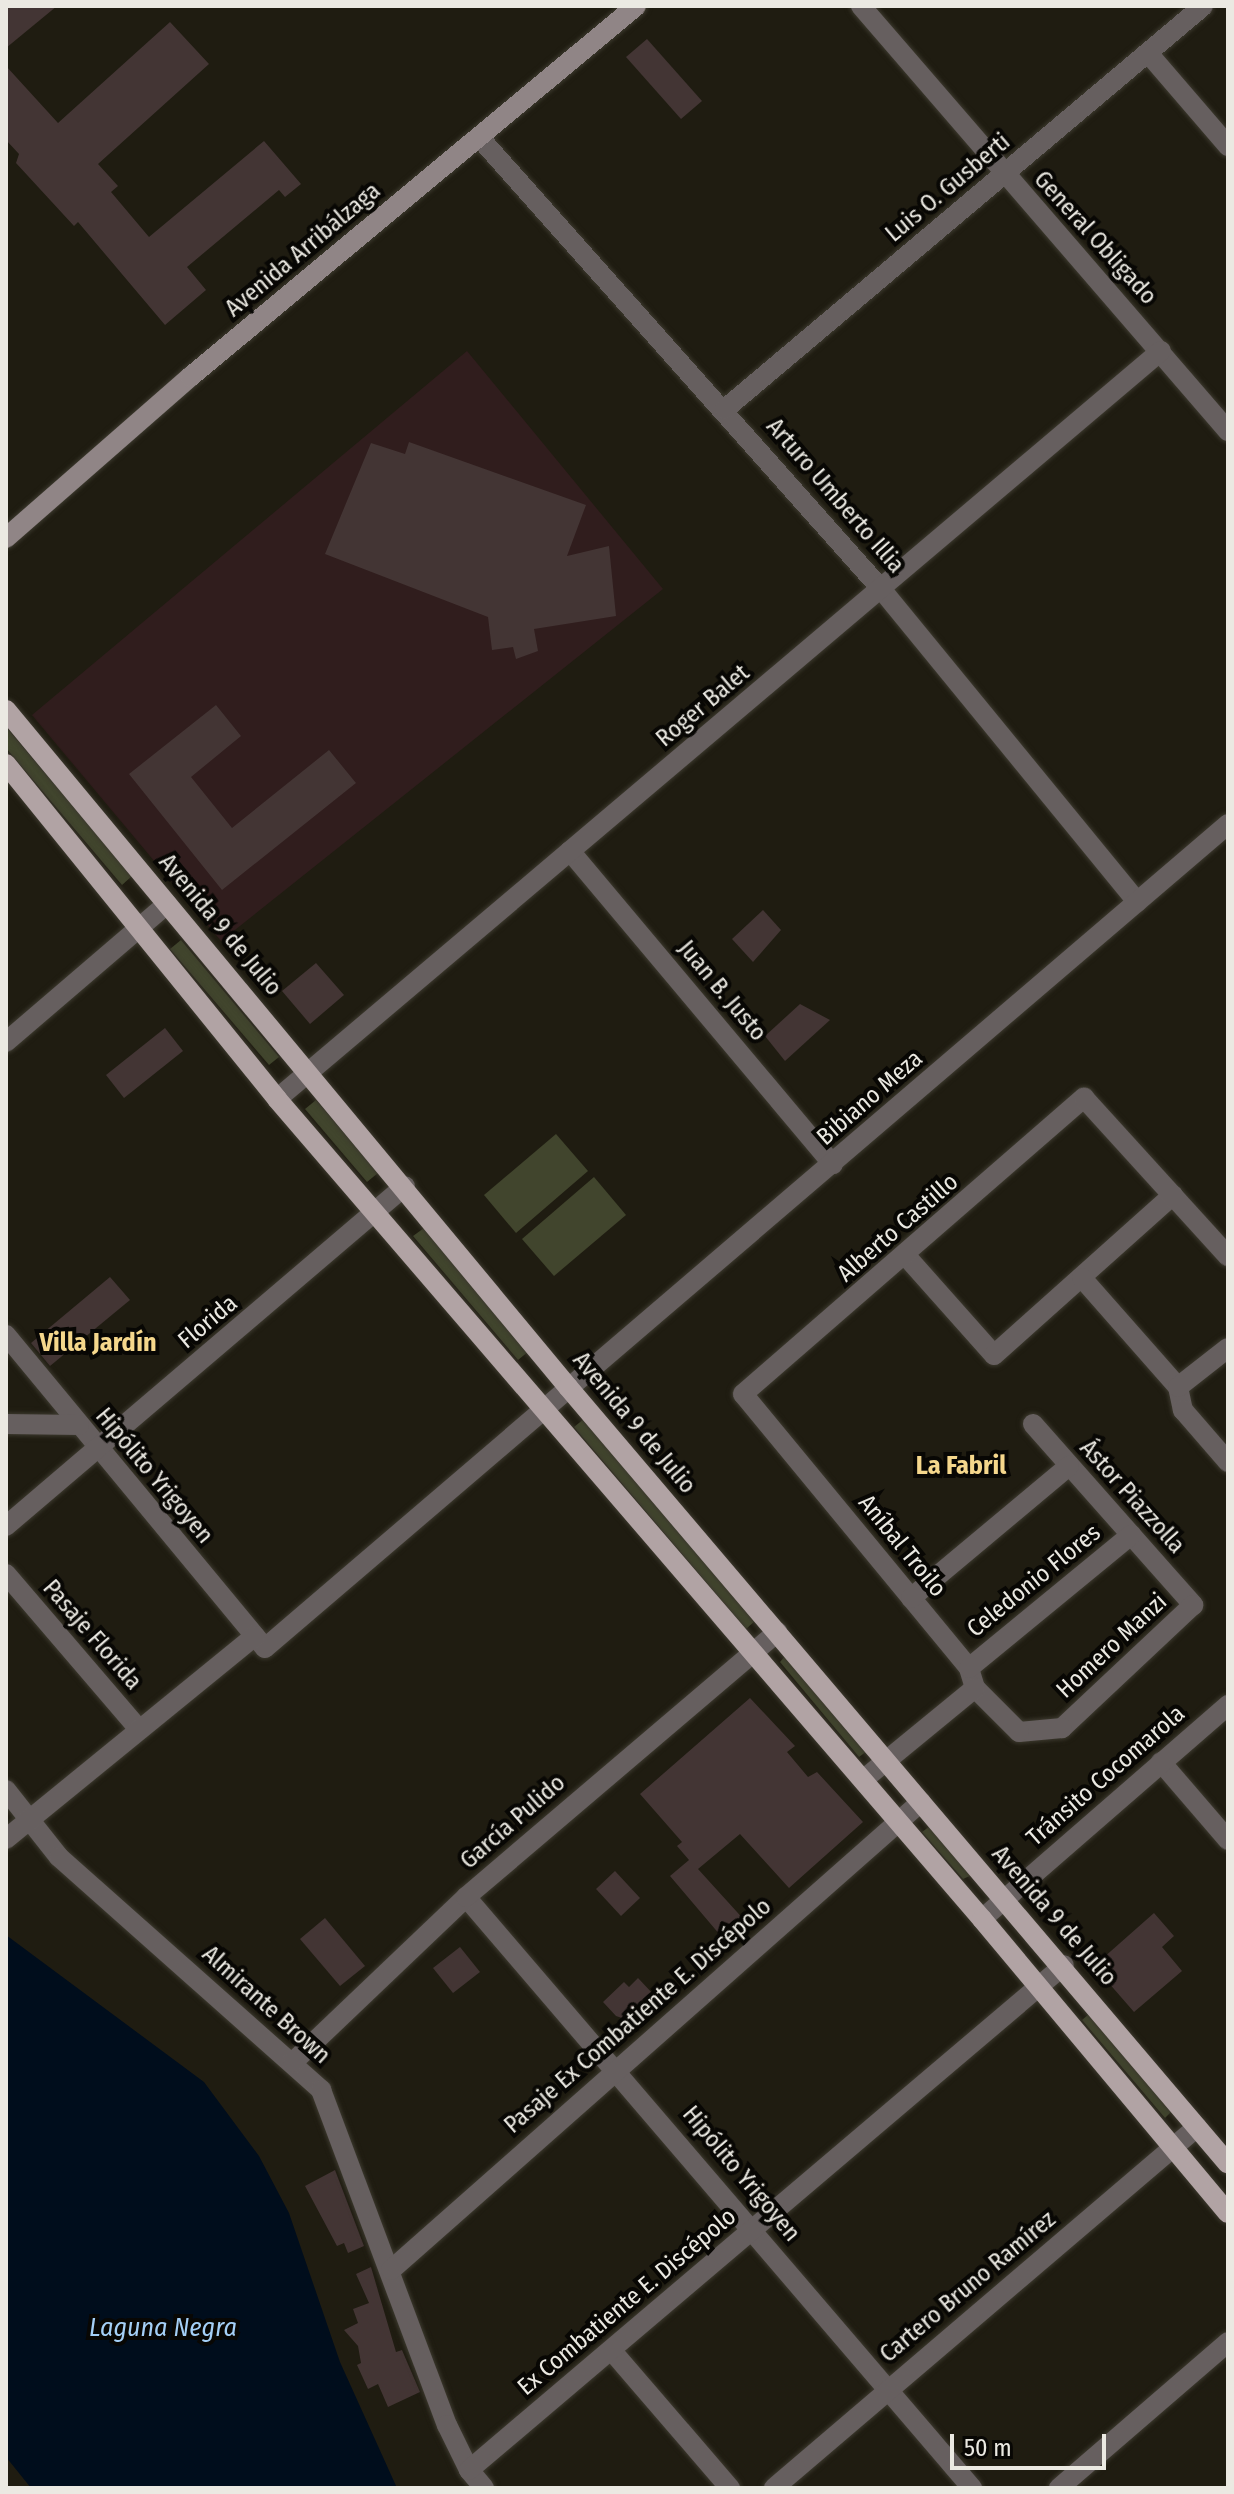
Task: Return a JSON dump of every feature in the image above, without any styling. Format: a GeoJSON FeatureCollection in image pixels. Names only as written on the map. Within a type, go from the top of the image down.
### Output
{"type":"FeatureCollection","features":[{"type":"Feature","properties":{"kind":"main road","name":"Avenida Arribálzaga"},"geometry":{"type":"LineString","coordinates":[[6,538],[636,6]]}},
{"type":"Feature","properties":{"kind":"main road","name":"Avenida 9 de Julio"},"geometry":{"type":"LineString","coordinates":[[6,710],[405,1186],[568,1387],[1064,1965],[1228,2164]]}},
{"type":"Feature","properties":{"kind":"main road"},"geometry":{"type":"LineString","coordinates":[[6,764],[141,927],[277,1099],[982,1919],[1228,2213]]}},
{"type":"Feature","properties":{"kind":"street","name":"General Obligado"},"geometry":{"type":"LineString","coordinates":[[861,6],[1228,431]]}},
{"type":"Feature","properties":{"kind":"street","name":"Luis O. Gusberti"},"geometry":{"type":"LineString","coordinates":[[725,409],[1203,6]]}},
{"type":"Feature","properties":{"kind":"street"},"geometry":{"type":"LineString","coordinates":[[1148,53],[1228,146]]}},
{"type":"Feature","properties":{"kind":"street","name":"Arturo Umberto Illia"},"geometry":{"type":"LineString","coordinates":[[479,137],[725,409],[882,590],[1137,902]]}},
{"type":"Feature","properties":{"kind":"street","name":"Roger Balet"},"geometry":{"type":"LineString","coordinates":[[277,1099],[1161,351]]}},
{"type":"Feature","properties":{"kind":"street","name":"Bibiano Meza"},"geometry":{"type":"LineString","coordinates":[[6,1839],[139,1729],[260,1642],[568,1387],[1228,824]]}},
{"type":"Feature","properties":{"kind":"street","name":"Juan B. Justo"},"geometry":{"type":"LineString","coordinates":[[570,851],[833,1164]]}},
{"type":"Feature","properties":{"kind":"street"},"geometry":{"type":"LineString","coordinates":[[6,1042],[167,904]]}},
{"type":"Feature","properties":{"kind":"street","name":"Alberto Castillo"},"geometry":{"type":"LineString","coordinates":[[743,1394],[906,1256],[1084,1098],[1173,1195]]}},
{"type":"Feature","properties":{"kind":"street","name":"Florida"},"geometry":{"type":"LineString","coordinates":[[6,1526],[405,1186]]}},
{"type":"Feature","properties":{"kind":"street"},"geometry":{"type":"LineString","coordinates":[[906,1256],[994,1355],[1173,1195],[1228,1256]]}},
{"type":"Feature","properties":{"kind":"street"},"geometry":{"type":"LineString","coordinates":[[1082,1278],[1178,1387],[1183,1410],[1228,1462]]}},
{"type":"Feature","properties":{"kind":"street","name":"Hipólito Yrigoyen"},"geometry":{"type":"LineString","coordinates":[[10,1348],[79,1425],[260,1642]]}},
{"type":"Feature","properties":{"kind":"street"},"geometry":{"type":"LineString","coordinates":[[1178,1387],[1228,1348]]}},
{"type":"Feature","properties":{"kind":"street","name":"Aníbal Troilo"},"geometry":{"type":"LineString","coordinates":[[743,1394],[1019,1732]]}},
{"type":"Feature","properties":{"kind":"street"},"geometry":{"type":"LineString","coordinates":[[6,1424],[79,1425]]}},
{"type":"Feature","properties":{"kind":"street","name":"Ástor Piazzolla"},"geometry":{"type":"LineString","coordinates":[[1033,1424],[1193,1605]]}},
{"type":"Feature","properties":{"kind":"street"},"geometry":{"type":"LineString","coordinates":[[911,1598],[1069,1466]]}},
{"type":"Feature","properties":{"kind":"street","name":"Celedonio Flores"},"geometry":{"type":"LineString","coordinates":[[863,1780],[1131,1535]]}},
{"type":"Feature","properties":{"kind":"street","name":"Pasaje Florida"},"geometry":{"type":"LineString","coordinates":[[6,1574],[139,1729]]}},
{"type":"Feature","properties":{"kind":"street","name":"Homero Manzi"},"geometry":{"type":"LineString","coordinates":[[1019,1732],[1062,1728],[1193,1605]]}},
{"type":"Feature","properties":{"kind":"street","name":"García Pulido"},"geometry":{"type":"LineString","coordinates":[[293,2062],[466,1897],[777,1632]]}},
{"type":"Feature","properties":{"kind":"street","name":"Tránsito Cocomarola"},"geometry":{"type":"LineString","coordinates":[[982,1919],[1228,1705]]}},
{"type":"Feature","properties":{"kind":"street"},"geometry":{"type":"LineString","coordinates":[[1161,1762],[1228,1840]]}},
{"type":"Feature","properties":{"kind":"street","name":"Almirante Brown"},"geometry":{"type":"LineString","coordinates":[[6,1790],[59,1857],[321,2090],[469,2470],[484,2488]]}},
{"type":"Feature","properties":{"kind":"street","name":"Pasaje Ex Combatiente E. Discépolo"},"geometry":{"type":"LineString","coordinates":[[391,2270],[921,1802]]}},
{"type":"Feature","properties":{"kind":"street","name":"Hipólito Yrigoyen"},"geometry":{"type":"LineString","coordinates":[[466,1897],[754,2229],[972,2488]]}},
{"type":"Feature","properties":{"kind":"street","name":"Ex Combatiente E. Discépolo"},"geometry":{"type":"LineString","coordinates":[[469,2470],[1064,1965]]}},
{"type":"Feature","properties":{"kind":"street","name":"Cartero Bruno Ramírez"},"geometry":{"type":"LineString","coordinates":[[774,2488],[1197,2127]]}},
{"type":"Feature","properties":{"kind":"street"},"geometry":{"type":"LineString","coordinates":[[1059,2488],[1228,2342]]}},
{"type":"Feature","properties":{"kind":"street"},"geometry":{"type":"LineString","coordinates":[[612,2351],[730,2488]]}},
{"type":"Feature","properties":{"kind":"shaded area"},"geometry":{"type":"Polygon","coordinates":[[[467,351],[663,589],[221,941],[32,715],[467,351]]]}},
{"type":"Feature","properties":{"kind":"green space"},"geometry":{"type":"Polygon","coordinates":[[[6,727],[132,876],[122,885],[6,748],[6,727]]]}},
{"type":"Feature","properties":{"kind":"green space"},"geometry":{"type":"Polygon","coordinates":[[[181,940],[279,1057],[269,1065],[170,949],[181,940]]]}},
{"type":"Feature","properties":{"kind":"green space"},"geometry":{"type":"Polygon","coordinates":[[[316,1100],[378,1173],[367,1182],[305,1109],[316,1100]]]}},
{"type":"Feature","properties":{"kind":"green space"},"geometry":{"type":"Polygon","coordinates":[[[556,1134],[588,1171],[516,1233],[484,1195],[556,1134]]]}},
{"type":"Feature","properties":{"kind":"green space"},"geometry":{"type":"Polygon","coordinates":[[[594,1177],[626,1215],[554,1276],[522,1239],[594,1177]]]}},
{"type":"Feature","properties":{"kind":"green space"},"geometry":{"type":"Polygon","coordinates":[[[424,1228],[529,1351],[518,1360],[413,1236],[424,1228]]]}},
{"type":"Feature","properties":{"kind":"green space"},"geometry":{"type":"Polygon","coordinates":[[[585,1418],[756,1620],[746,1629],[574,1427],[585,1418]]]}},
{"type":"Feature","properties":{"kind":"green space"},"geometry":{"type":"Polygon","coordinates":[[[786,1655],[867,1751],[859,1757],[780,1662],[786,1655]]]}},
{"type":"Feature","properties":{"kind":"green space"},"geometry":{"type":"Polygon","coordinates":[[[930,1826],[972,1875],[963,1879],[922,1832],[930,1826]]]}},
{"type":"Feature","properties":{"kind":"green space"},"geometry":{"type":"Polygon","coordinates":[[[1089,2014],[1172,2111],[1165,2118],[1082,2020],[1089,2014]]]}},
{"type":"Feature","properties":{"kind":"water","name":"Laguna Negra"},"geometry":{"type":"Polygon","coordinates":[[[6,1935],[204,2082],[259,2156],[289,2213],[340,2362],[397,2488],[31,2488],[6,2457],[6,1935]]]}},
{"type":"Feature","properties":{"kind":"building"},"geometry":{"type":"Polygon","coordinates":[[[6,6],[57,6],[6,48],[6,6]]]}},
{"type":"Feature","properties":{"kind":"building"},"geometry":{"type":"Polygon","coordinates":[[[170,22],[209,64],[98,164],[118,186],[111,192],[149,237],[264,141],[301,184],[285,197],[279,190],[187,267],[206,290],[165,325],[78,222],[74,226],[16,163],[19,154],[6,140],[6,66],[58,123],[170,22]]]}},
{"type":"Feature","properties":{"kind":"building"},"geometry":{"type":"Polygon","coordinates":[[[647,39],[702,101],[681,119],[626,57],[647,39]]]}},
{"type":"Feature","properties":{"kind":"building"},"geometry":{"type":"Polygon","coordinates":[[[409,442],[586,505],[567,556],[609,546],[616,616],[534,629],[538,651],[516,659],[513,647],[492,650],[488,617],[325,554],[371,443],[405,454],[409,442]]]}},
{"type":"Feature","properties":{"kind":"building"},"geometry":{"type":"Polygon","coordinates":[[[216,705],[241,736],[191,777],[232,828],[329,750],[356,783],[222,890],[129,774],[216,705]]]}},
{"type":"Feature","properties":{"kind":"building"},"geometry":{"type":"Polygon","coordinates":[[[763,910],[781,930],[753,962],[732,939],[763,910]]]}},
{"type":"Feature","properties":{"kind":"building"},"geometry":{"type":"Polygon","coordinates":[[[316,963],[344,995],[310,1024],[282,991],[316,963]]]}},
{"type":"Feature","properties":{"kind":"building"},"geometry":{"type":"Polygon","coordinates":[[[800,1004],[830,1020],[785,1061],[765,1036],[800,1004]]]}},
{"type":"Feature","properties":{"kind":"building"},"geometry":{"type":"Polygon","coordinates":[[[165,1028],[183,1051],[124,1098],[106,1075],[165,1028]]]}},
{"type":"Feature","properties":{"kind":"building"},"geometry":{"type":"Polygon","coordinates":[[[110,1277],[130,1300],[50,1366],[31,1343],[110,1277]]]}},
{"type":"Feature","properties":{"kind":"building"},"geometry":{"type":"Polygon","coordinates":[[[750,1698],[795,1746],[787,1752],[808,1777],[817,1772],[863,1822],[789,1888],[740,1834],[698,1869],[747,1923],[726,1942],[670,1876],[689,1860],[677,1846],[682,1842],[640,1794],[750,1698]]]}},
{"type":"Feature","properties":{"kind":"building"},"geometry":{"type":"Polygon","coordinates":[[[615,1871],[640,1898],[621,1916],[596,1889],[615,1871]]]}},
{"type":"Feature","properties":{"kind":"building"},"geometry":{"type":"Polygon","coordinates":[[[1154,1913],[1174,1936],[1162,1947],[1182,1971],[1134,2012],[1094,1966],[1154,1913]]]}},
{"type":"Feature","properties":{"kind":"building"},"geometry":{"type":"Polygon","coordinates":[[[325,1918],[365,1966],[340,1986],[300,1939],[325,1918]]]}},
{"type":"Feature","properties":{"kind":"building"},"geometry":{"type":"Polygon","coordinates":[[[460,1947],[480,1972],[453,1993],[433,1968],[460,1947]]]}},
{"type":"Feature","properties":{"kind":"building"},"geometry":{"type":"Polygon","coordinates":[[[638,1978],[654,1995],[628,2020],[616,2016],[603,2002],[624,1982],[629,1987],[638,1978]]]}},
{"type":"Feature","properties":{"kind":"building"},"geometry":{"type":"Polygon","coordinates":[[[335,2170],[364,2246],[348,2253],[344,2243],[337,2246],[305,2186],[335,2170]]]}},
{"type":"Feature","properties":{"kind":"building"},"geometry":{"type":"Polygon","coordinates":[[[371,2267],[396,2352],[402,2350],[420,2392],[388,2407],[378,2384],[368,2389],[357,2365],[361,2363],[358,2346],[344,2330],[358,2323],[353,2309],[369,2303],[356,2274],[371,2267]]]}},
{"type":"Feature","properties":{"kind":"district","name":"Villa Jardín"},"geometry":{"type":"Point","coordinates":[98,1343]}},
{"type":"Feature","properties":{"kind":"district","name":"La Fabril"},"geometry":{"type":"Point","coordinates":[961,1466]}}]}
